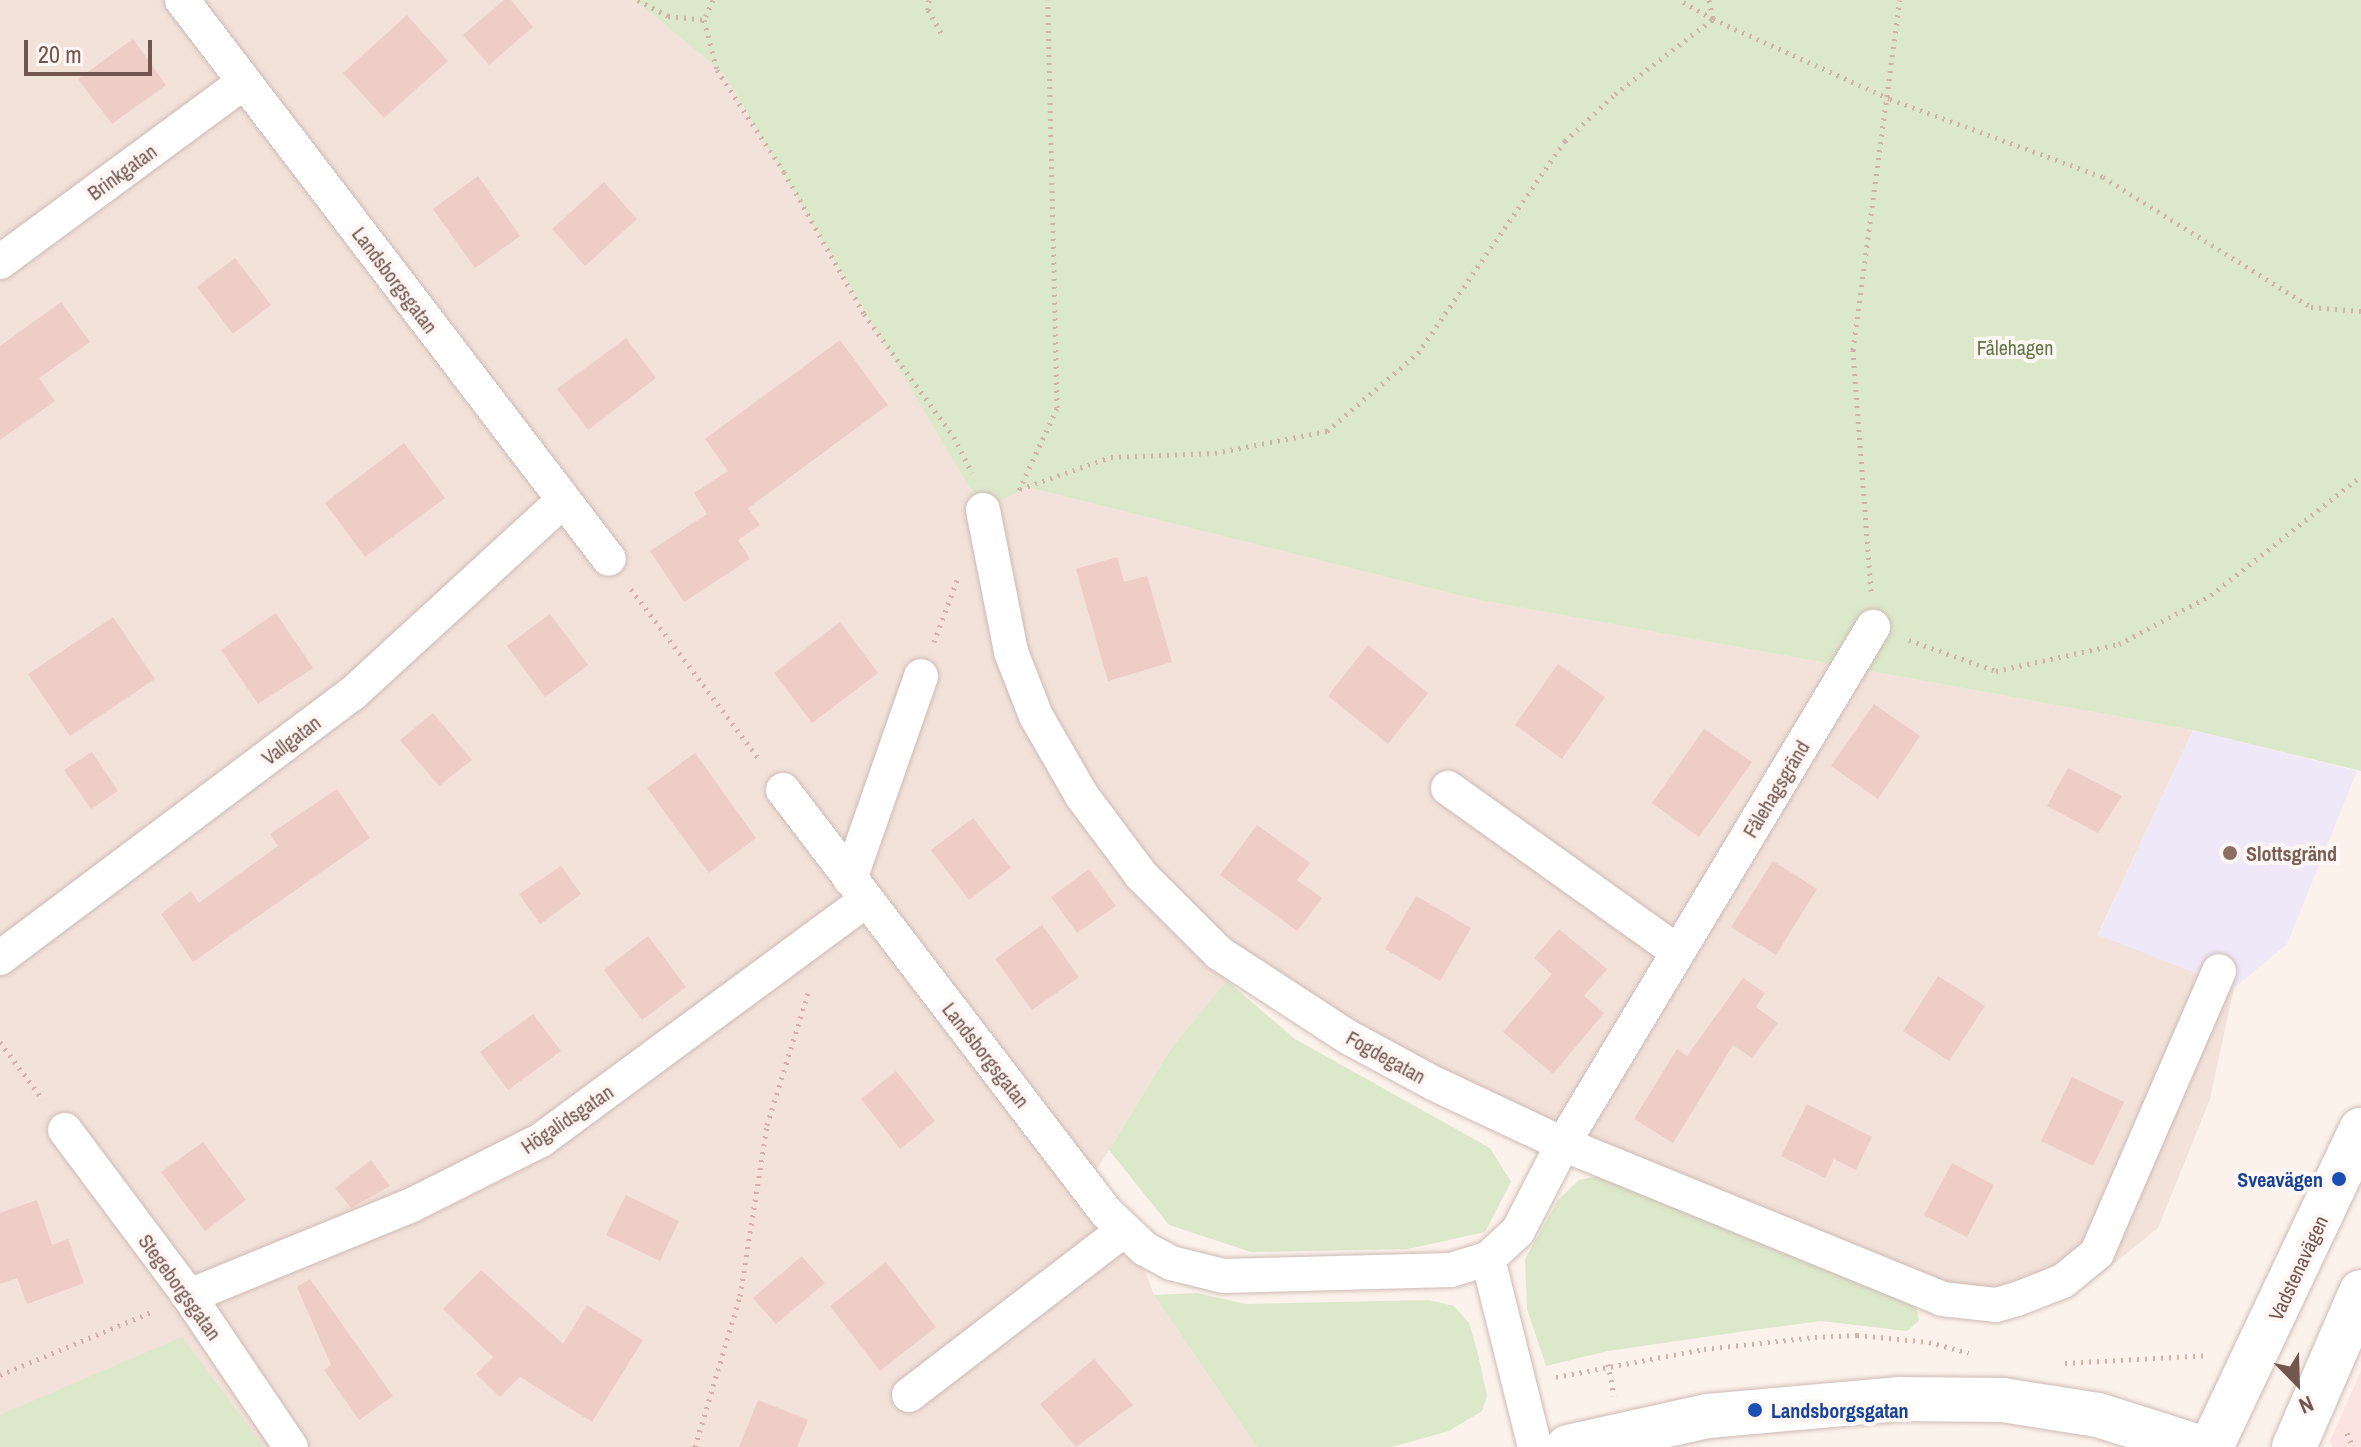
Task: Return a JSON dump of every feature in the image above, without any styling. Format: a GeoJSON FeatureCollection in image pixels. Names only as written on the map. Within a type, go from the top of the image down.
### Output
{"type":"FeatureCollection","features":[{"type":"Feature","properties":{"kind":"main road","name":"Vadstenavägen"},"geometry":{"type":"LineString","coordinates":[[2211,1447],[2261,1348],[2361,1130]]}},
{"type":"Feature","properties":{"kind":"main road"},"geometry":{"type":"LineString","coordinates":[[2294,1447],[2361,1292]]}},
{"type":"Feature","properties":{"kind":"main road"},"geometry":{"type":"LineString","coordinates":[[1568,1447],[1708,1416],[1900,1399],[2003,1400],[2098,1415],[2199,1447]]}},
{"type":"Feature","properties":{"kind":"street","name":"Landsborgsgatan"},"geometry":{"type":"LineString","coordinates":[[182,0],[609,559]]}},
{"type":"Feature","properties":{"kind":"street","name":"Brinkgatan"},"geometry":{"type":"LineString","coordinates":[[0,262],[244,82]]}},
{"type":"Feature","properties":{"kind":"street","name":"Vallgatan"},"geometry":{"type":"LineString","coordinates":[[0,958],[352,694],[564,500]]}},
{"type":"Feature","properties":{"kind":"street","name":"Fogdegatan"},"geometry":{"type":"LineString","coordinates":[[983,510],[1011,652],[1036,716],[1082,796],[1141,875],[1219,953],[1348,1037],[1563,1144],[1942,1299],[1996,1305],[2044,1290],[2082,1269],[2108,1237],[2219,971]]}},
{"type":"Feature","properties":{"kind":"street","name":"Fålehagsgränd"},"geometry":{"type":"LineString","coordinates":[[1563,1144],[1873,627]]}},
{"type":"Feature","properties":{"kind":"street"},"geometry":{"type":"LineString","coordinates":[[858,890],[921,676]]}},
{"type":"Feature","properties":{"kind":"street"},"geometry":{"type":"LineString","coordinates":[[1448,788],[1678,952]]}},
{"type":"Feature","properties":{"kind":"street","name":"Landsborgsgatan"},"geometry":{"type":"LineString","coordinates":[[783,790],[1123,1231],[1171,1263],[1223,1276],[1451,1270],[1488,1259],[1518,1231],[1563,1144]]}},
{"type":"Feature","properties":{"kind":"street","name":"Högalidsgatan"},"geometry":{"type":"LineString","coordinates":[[189,1296],[412,1205],[541,1140],[829,927],[858,890]]}},
{"type":"Feature","properties":{"kind":"street","name":"Stegeborgsgatan"},"geometry":{"type":"LineString","coordinates":[[65,1130],[189,1296],[291,1447]]}},
{"type":"Feature","properties":{"kind":"street"},"geometry":{"type":"LineString","coordinates":[[909,1395],[1123,1231]]}},
{"type":"Feature","properties":{"kind":"street"},"geometry":{"type":"LineString","coordinates":[[1488,1259],[1535,1447]]}},
{"type":"Feature","properties":{"kind":"path"},"geometry":{"type":"LineString","coordinates":[[638,0],[668,16],[704,20]]}},
{"type":"Feature","properties":{"kind":"path"},"geometry":{"type":"LineString","coordinates":[[713,0],[704,20],[717,70],[784,172],[864,314],[954,437],[975,479],[983,510],[921,676]]}},
{"type":"Feature","properties":{"kind":"path"},"geometry":{"type":"LineString","coordinates":[[929,0],[928,10],[942,34]]}},
{"type":"Feature","properties":{"kind":"path"},"geometry":{"type":"LineString","coordinates":[[1020,489],[1057,408],[1048,0]]}},
{"type":"Feature","properties":{"kind":"path"},"geometry":{"type":"LineString","coordinates":[[1680,0],[1713,19],[1890,99],[2103,177],[2311,307],[2361,311]]}},
{"type":"Feature","properties":{"kind":"path"},"geometry":{"type":"LineString","coordinates":[[1709,0],[1713,19]]}},
{"type":"Feature","properties":{"kind":"path"},"geometry":{"type":"LineString","coordinates":[[1900,0],[1890,99],[1853,350],[1873,627],[1996,671],[2119,644],[2211,595],[2361,476]]}},
{"type":"Feature","properties":{"kind":"path"},"geometry":{"type":"LineString","coordinates":[[983,510],[1020,489],[1111,457],[1215,453],[1327,431],[1418,353],[1565,141],[1615,94],[1713,19]]}},
{"type":"Feature","properties":{"kind":"path"},"geometry":{"type":"LineString","coordinates":[[609,559],[783,790]]}},
{"type":"Feature","properties":{"kind":"path"},"geometry":{"type":"LineString","coordinates":[[695,1447],[740,1296],[767,1125],[829,927]]}},
{"type":"Feature","properties":{"kind":"path"},"geometry":{"type":"LineString","coordinates":[[0,1042],[65,1130]]}},
{"type":"Feature","properties":{"kind":"path"},"geometry":{"type":"LineString","coordinates":[[0,1375],[189,1296]]}},
{"type":"Feature","properties":{"kind":"path"},"geometry":{"type":"LineString","coordinates":[[1520,1387],[1608,1364],[1815,1337],[1857,1335],[1929,1342],[1982,1357]]}},
{"type":"Feature","properties":{"kind":"path"},"geometry":{"type":"LineString","coordinates":[[2056,1363],[2198,1359],[2233,1340],[2261,1348]]}},
{"type":"Feature","properties":{"kind":"path"},"geometry":{"type":"LineString","coordinates":[[2315,1402],[2337,1412],[2353,1447]]}},
{"type":"Feature","properties":{"kind":"shaded area"},"geometry":{"type":"Polygon","coordinates":[[[0,0],[635,0],[724,74],[983,509],[1027,487],[1469,598],[2193,730],[2098,934],[2234,988],[2210,1099],[2158,1228],[2085,1287],[1939,1302],[1813,1254],[1239,968],[1172,1047],[1091,1179],[1132,1236],[1154,1295],[1257,1447],[0,1447],[0,0]]]}},
{"type":"Feature","properties":{"kind":"shaded area","name":"Slottsgränd"},"geometry":{"type":"Polygon","coordinates":[[[2193,730],[2357,771],[2287,944],[2234,988],[2098,935],[2193,730]]]}},
{"type":"Feature","properties":{"kind":"shaded area"},"geometry":{"type":"Polygon","coordinates":[[[2361,1371],[2361,1447],[2333,1447],[2330,1441],[2361,1371]]]}},
{"type":"Feature","properties":{"kind":"green space","name":"Fålehagen"},"geometry":{"type":"Polygon","coordinates":[[[635,0],[2361,0],[2361,771],[2193,730],[1469,598],[1027,487],[983,510],[724,74],[635,0]]]}},
{"type":"Feature","properties":{"kind":"green space"},"geometry":{"type":"Polygon","coordinates":[[[1227,981],[1295,1039],[1490,1148],[1511,1182],[1485,1232],[1408,1249],[1251,1252],[1169,1225],[1109,1150],[1172,1047],[1227,981]]]}},
{"type":"Feature","properties":{"kind":"green space"},"geometry":{"type":"Polygon","coordinates":[[[1598,1176],[1916,1305],[1919,1321],[1907,1331],[1821,1321],[1608,1351],[1546,1366],[1527,1309],[1525,1259],[1558,1200],[1579,1180],[1598,1176]]]}},
{"type":"Feature","properties":{"kind":"green space"},"geometry":{"type":"Polygon","coordinates":[[[1197,1293],[1246,1304],[1429,1300],[1454,1306],[1469,1323],[1478,1354],[1487,1396],[1482,1411],[1449,1431],[1392,1447],[1257,1447],[1154,1295],[1197,1293]]]}},
{"type":"Feature","properties":{"kind":"green space"},"geometry":{"type":"Polygon","coordinates":[[[182,1337],[264,1447],[0,1447],[0,1415],[182,1337]]]}},
{"type":"Feature","properties":{"kind":"building"},"geometry":{"type":"Polygon","coordinates":[[[504,0],[511,0],[533,27],[489,65],[463,35],[504,0]]]}},
{"type":"Feature","properties":{"kind":"building"},"geometry":{"type":"Polygon","coordinates":[[[407,15],[448,61],[384,118],[343,73],[407,15]]]}},
{"type":"Feature","properties":{"kind":"building"},"geometry":{"type":"Polygon","coordinates":[[[133,39],[166,85],[112,124],[78,79],[133,39]]]}},
{"type":"Feature","properties":{"kind":"building"},"geometry":{"type":"Polygon","coordinates":[[[478,176],[520,236],[475,268],[433,209],[478,176]]]}},
{"type":"Feature","properties":{"kind":"building"},"geometry":{"type":"Polygon","coordinates":[[[604,182],[637,219],[585,266],[552,229],[604,182]]]}},
{"type":"Feature","properties":{"kind":"building"},"geometry":{"type":"Polygon","coordinates":[[[235,258],[271,305],[233,334],[197,287],[235,258]]]}},
{"type":"Feature","properties":{"kind":"building"},"geometry":{"type":"Polygon","coordinates":[[[61,302],[90,342],[39,378],[55,401],[0,440],[0,346],[61,302]]]}},
{"type":"Feature","properties":{"kind":"building"},"geometry":{"type":"Polygon","coordinates":[[[626,338],[656,378],[588,430],[557,389],[626,338]]]}},
{"type":"Feature","properties":{"kind":"building"},"geometry":{"type":"Polygon","coordinates":[[[840,340],[888,405],[748,508],[760,525],[738,540],[750,559],[684,602],[650,551],[707,514],[694,493],[728,471],[705,439],[840,340]]]}},
{"type":"Feature","properties":{"kind":"building"},"geometry":{"type":"Polygon","coordinates":[[[404,443],[445,498],[365,557],[325,503],[404,443]]]}},
{"type":"Feature","properties":{"kind":"building"},"geometry":{"type":"Polygon","coordinates":[[[1117,557],[1124,582],[1147,576],[1172,662],[1108,681],[1076,569],[1117,557]]]}},
{"type":"Feature","properties":{"kind":"building"},"geometry":{"type":"Polygon","coordinates":[[[276,613],[313,668],[258,704],[221,650],[276,613]]]}},
{"type":"Feature","properties":{"kind":"building"},"geometry":{"type":"Polygon","coordinates":[[[550,614],[588,665],[545,697],[507,646],[550,614]]]}},
{"type":"Feature","properties":{"kind":"building"},"geometry":{"type":"Polygon","coordinates":[[[113,617],[155,679],[70,736],[28,674],[113,617]]]}},
{"type":"Feature","properties":{"kind":"building"},"geometry":{"type":"Polygon","coordinates":[[[840,622],[878,673],[812,723],[774,673],[840,622]]]}},
{"type":"Feature","properties":{"kind":"building"},"geometry":{"type":"Polygon","coordinates":[[[1368,645],[1428,693],[1388,744],[1328,696],[1368,645]]]}},
{"type":"Feature","properties":{"kind":"building"},"geometry":{"type":"Polygon","coordinates":[[[1558,664],[1605,697],[1562,759],[1515,725],[1558,664]]]}},
{"type":"Feature","properties":{"kind":"building"},"geometry":{"type":"Polygon","coordinates":[[[1874,704],[1920,736],[1878,799],[1831,766],[1874,704]]]}},
{"type":"Feature","properties":{"kind":"building"},"geometry":{"type":"Polygon","coordinates":[[[433,713],[472,760],[439,786],[400,740],[433,713]]]}},
{"type":"Feature","properties":{"kind":"building"},"geometry":{"type":"Polygon","coordinates":[[[1704,729],[1752,762],[1699,837],[1652,803],[1704,729]]]}},
{"type":"Feature","properties":{"kind":"building"},"geometry":{"type":"Polygon","coordinates":[[[92,752],[118,791],[91,809],[64,770],[92,752]]]}},
{"type":"Feature","properties":{"kind":"building"},"geometry":{"type":"Polygon","coordinates":[[[695,753],[756,838],[709,873],[647,788],[695,753]]]}},
{"type":"Feature","properties":{"kind":"building"},"geometry":{"type":"Polygon","coordinates":[[[2068,768],[2122,796],[2098,833],[2047,806],[2068,768]]]}},
{"type":"Feature","properties":{"kind":"building"},"geometry":{"type":"Polygon","coordinates":[[[337,789],[370,838],[193,962],[161,914],[191,891],[199,903],[278,846],[270,834],[337,789]]]}},
{"type":"Feature","properties":{"kind":"building"},"geometry":{"type":"Polygon","coordinates":[[[973,818],[1011,868],[969,900],[931,850],[973,818]]]}},
{"type":"Feature","properties":{"kind":"building"},"geometry":{"type":"Polygon","coordinates":[[[1257,825],[1310,863],[1297,880],[1322,898],[1297,931],[1220,875],[1257,825]]]}},
{"type":"Feature","properties":{"kind":"building"},"geometry":{"type":"Polygon","coordinates":[[[1773,861],[1817,889],[1776,955],[1731,927],[1773,861]]]}},
{"type":"Feature","properties":{"kind":"building"},"geometry":{"type":"Polygon","coordinates":[[[561,866],[581,894],[540,924],[519,894],[561,866]]]}},
{"type":"Feature","properties":{"kind":"building"},"geometry":{"type":"Polygon","coordinates":[[[1089,869],[1116,906],[1077,933],[1051,897],[1089,869]]]}},
{"type":"Feature","properties":{"kind":"building"},"geometry":{"type":"Polygon","coordinates":[[[1416,896],[1471,928],[1440,981],[1385,949],[1416,896]]]}},
{"type":"Feature","properties":{"kind":"building"},"geometry":{"type":"Polygon","coordinates":[[[1042,925],[1079,977],[1032,1010],[995,959],[1042,925]]]}},
{"type":"Feature","properties":{"kind":"building"},"geometry":{"type":"Polygon","coordinates":[[[1559,929],[1607,969],[1584,996],[1604,1013],[1553,1074],[1503,1032],[1552,974],[1534,958],[1559,929]]]}},
{"type":"Feature","properties":{"kind":"building"},"geometry":{"type":"Polygon","coordinates":[[[648,936],[686,987],[642,1020],[604,970],[648,936]]]}},
{"type":"Feature","properties":{"kind":"building"},"geometry":{"type":"Polygon","coordinates":[[[1938,976],[1985,1006],[1949,1061],[1903,1031],[1938,976]]]}},
{"type":"Feature","properties":{"kind":"building"},"geometry":{"type":"Polygon","coordinates":[[[1743,978],[1765,993],[1756,1007],[1778,1023],[1752,1058],[1733,1045],[1673,1143],[1634,1119],[1677,1049],[1687,1056],[1743,978]]]}},
{"type":"Feature","properties":{"kind":"building"},"geometry":{"type":"Polygon","coordinates":[[[533,1014],[561,1051],[508,1090],[480,1052],[533,1014]]]}},
{"type":"Feature","properties":{"kind":"building"},"geometry":{"type":"Polygon","coordinates":[[[896,1071],[935,1121],[900,1149],[861,1099],[896,1071]]]}},
{"type":"Feature","properties":{"kind":"building"},"geometry":{"type":"Polygon","coordinates":[[[2072,1077],[2124,1102],[2093,1166],[2041,1141],[2072,1077]]]}},
{"type":"Feature","properties":{"kind":"building"},"geometry":{"type":"Polygon","coordinates":[[[1807,1104],[1872,1137],[1856,1170],[1834,1159],[1825,1178],[1781,1156],[1807,1104]]]}},
{"type":"Feature","properties":{"kind":"building"},"geometry":{"type":"Polygon","coordinates":[[[203,1142],[246,1200],[205,1231],[161,1172],[203,1142]]]}},
{"type":"Feature","properties":{"kind":"building"},"geometry":{"type":"Polygon","coordinates":[[[371,1160],[390,1186],[351,1208],[335,1188],[371,1160]]]}},
{"type":"Feature","properties":{"kind":"building"},"geometry":{"type":"Polygon","coordinates":[[[1952,1163],[1994,1185],[1967,1237],[1924,1215],[1952,1163]]]}},
{"type":"Feature","properties":{"kind":"building"},"geometry":{"type":"Polygon","coordinates":[[[626,1195],[679,1221],[660,1261],[606,1235],[626,1195]]]}},
{"type":"Feature","properties":{"kind":"building"},"geometry":{"type":"Polygon","coordinates":[[[37,1200],[52,1245],[68,1239],[84,1283],[27,1304],[17,1278],[0,1284],[0,1213],[37,1200]]]}},
{"type":"Feature","properties":{"kind":"building"},"geometry":{"type":"Polygon","coordinates":[[[802,1256],[825,1283],[776,1324],[753,1298],[802,1256]]]}},
{"type":"Feature","properties":{"kind":"building"},"geometry":{"type":"Polygon","coordinates":[[[886,1262],[936,1327],[880,1371],[830,1306],[886,1262]]]}},
{"type":"Feature","properties":{"kind":"building"},"geometry":{"type":"Polygon","coordinates":[[[481,1270],[563,1344],[587,1305],[643,1340],[592,1422],[520,1377],[500,1397],[476,1374],[493,1357],[443,1309],[481,1270]]]}},
{"type":"Feature","properties":{"kind":"building"},"geometry":{"type":"Polygon","coordinates":[[[310,1279],[393,1396],[359,1420],[324,1370],[331,1365],[297,1287],[310,1279]]]}},
{"type":"Feature","properties":{"kind":"building"},"geometry":{"type":"Polygon","coordinates":[[[1094,1359],[1133,1405],[1076,1447],[1040,1404],[1094,1359]]]}},
{"type":"Feature","properties":{"kind":"building"},"geometry":{"type":"Polygon","coordinates":[[[758,1400],[808,1420],[797,1447],[739,1447],[758,1400]]]}},
{"type":"Feature","properties":{"kind":"place","name":"Slottsgränd"},"geometry":{"type":"Point","coordinates":[2230,853]}},
{"type":"Feature","properties":{"kind":"place","name":"Sveavägen"},"geometry":{"type":"Point","coordinates":[2339,1179]}},
{"type":"Feature","properties":{"kind":"place","name":"Landsborgsgatan"},"geometry":{"type":"Point","coordinates":[1755,1410]}}]}
